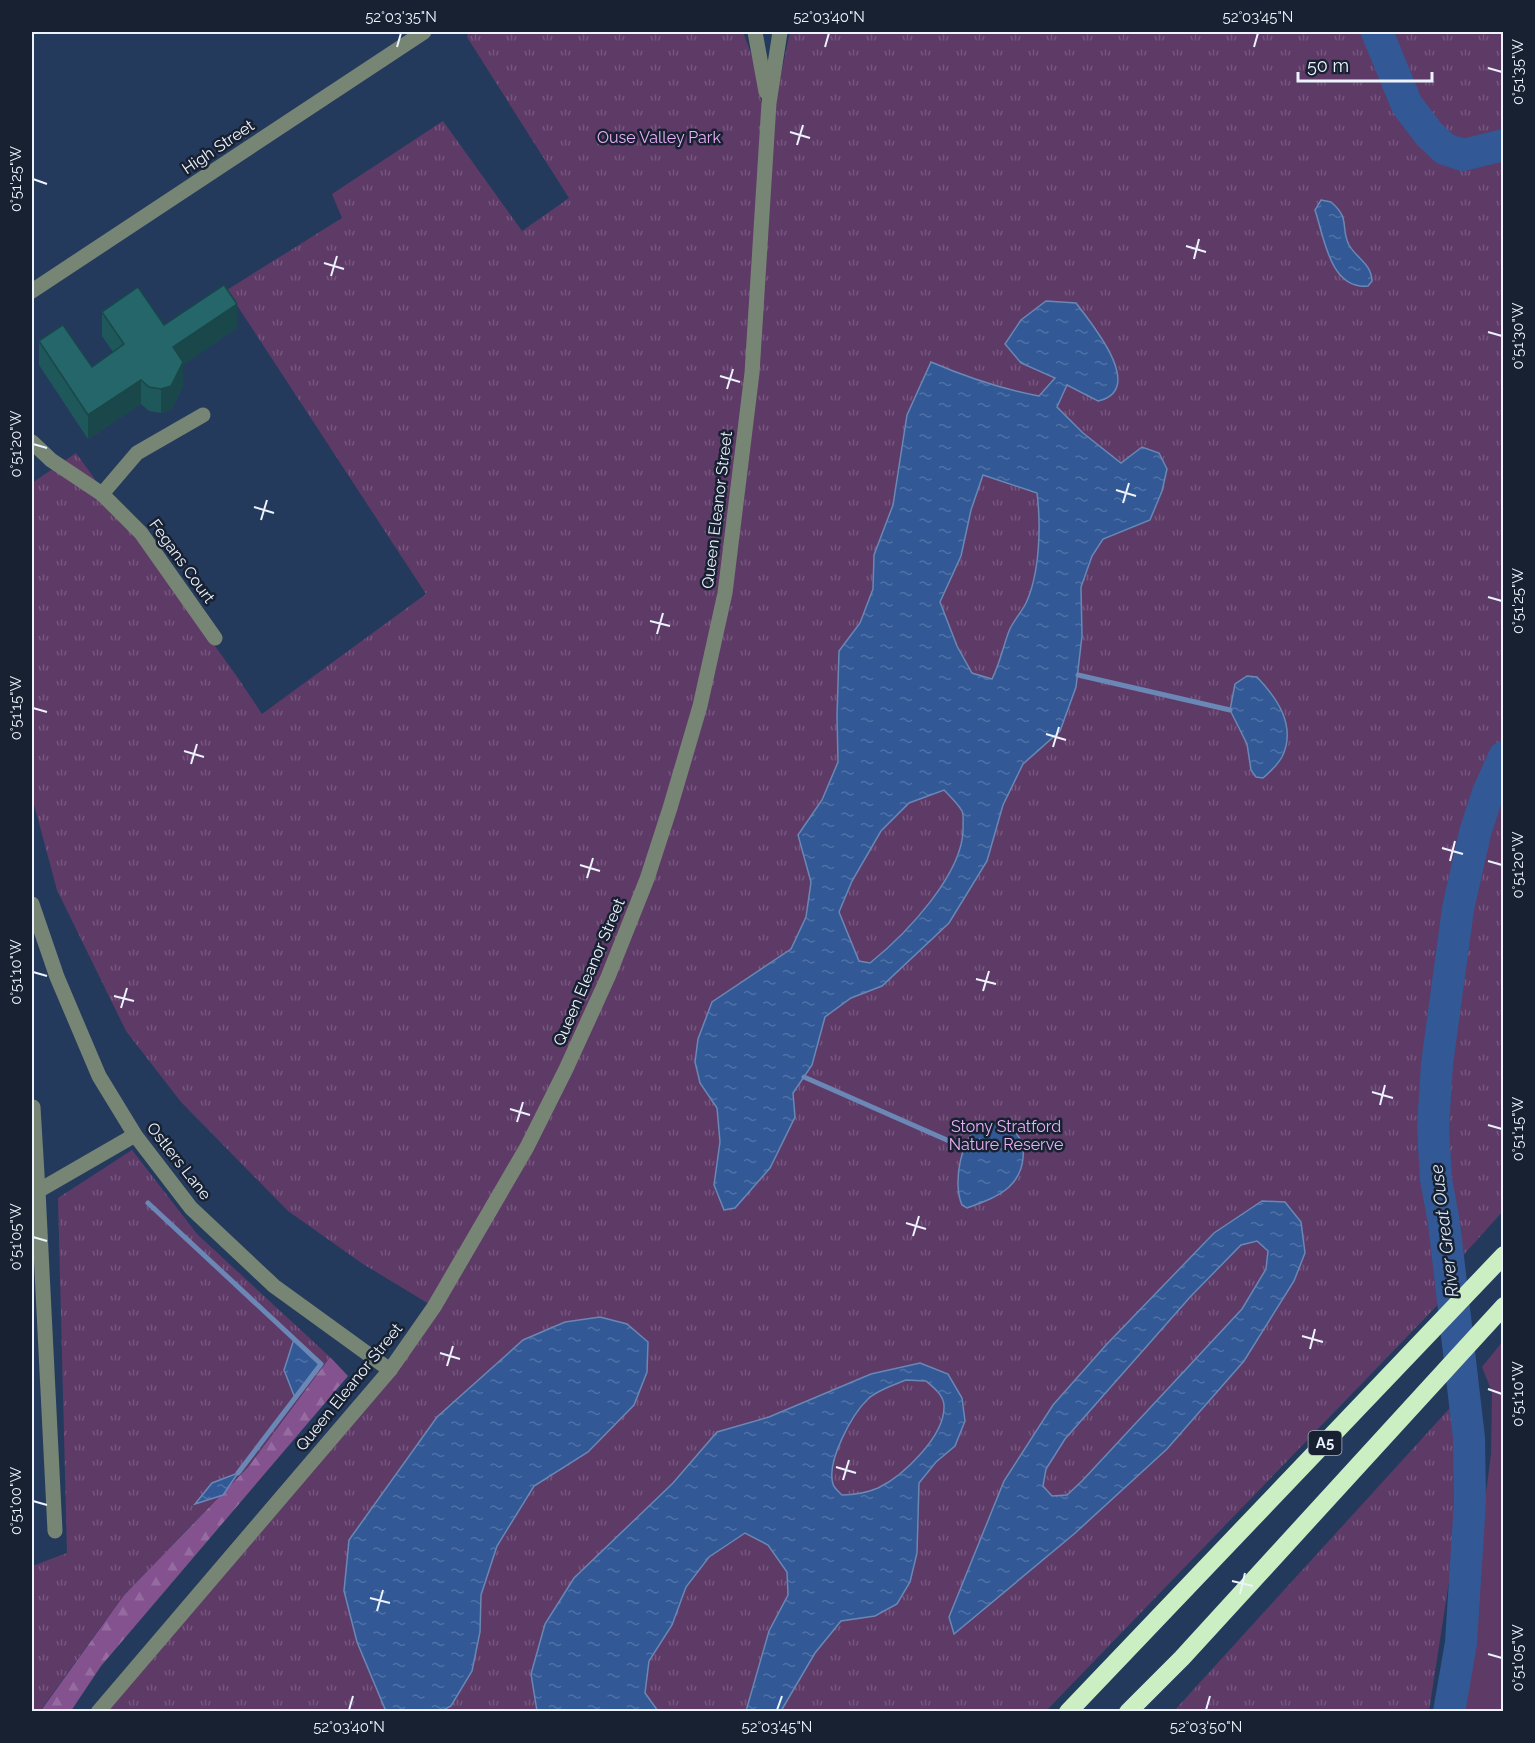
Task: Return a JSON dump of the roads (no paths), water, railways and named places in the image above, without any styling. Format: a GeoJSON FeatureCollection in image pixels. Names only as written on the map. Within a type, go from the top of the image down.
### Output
{"type":"FeatureCollection","features":[{"type":"Feature","properties":{"kind":"highway","name":"A5"},"geometry":{"type":"LineString","coordinates":[[1068,1712],[1503,1256]]}},
{"type":"Feature","properties":{"kind":"highway","name":"A5"},"geometry":{"type":"LineString","coordinates":[[1128,1712],[1182,1658],[1503,1306]]}},
{"type":"Feature","properties":{"kind":"street","name":"High Street"},"geometry":{"type":"LineString","coordinates":[[32,291],[424,32]]}},
{"type":"Feature","properties":{"kind":"street","name":"Queen Eleanor Street"},"geometry":{"type":"LineString","coordinates":[[755,32],[768,104]]}},
{"type":"Feature","properties":{"kind":"street","name":"Queen Eleanor Street"},"geometry":{"type":"LineString","coordinates":[[98,1712],[390,1370],[434,1307],[527,1147],[566,1070],[608,977],[647,879],[670,808],[700,706],[725,593],[752,373],[768,104],[780,32]]}},
{"type":"Feature","properties":{"kind":"street"},"geometry":{"type":"LineString","coordinates":[[102,494],[137,453],[203,416]]}},
{"type":"Feature","properties":{"kind":"street","name":"Fegans Court"},"geometry":{"type":"LineString","coordinates":[[32,442],[51,460],[102,494],[141,533],[215,638]]}},
{"type":"Feature","properties":{"kind":"street","name":"Ostlers Lane"},"geometry":{"type":"LineString","coordinates":[[32,904],[57,977],[99,1076],[135,1135],[190,1208],[274,1286],[390,1370]]}},
{"type":"Feature","properties":{"kind":"street"},"geometry":{"type":"LineString","coordinates":[[33,1107],[55,1531]]}},
{"type":"Feature","properties":{"kind":"street"},"geometry":{"type":"LineString","coordinates":[[38,1191],[135,1135]]}},
{"type":"Feature","properties":{"kind":"water"},"geometry":{"type":"Polygon","coordinates":[[[1321,200],[1331,202],[1341,213],[1346,239],[1371,275],[1372,281],[1368,286],[1355,285],[1345,280],[1337,271],[1326,247],[1315,210],[1321,200]]]}},
{"type":"Feature","properties":{"kind":"water"},"geometry":{"type":"Polygon","coordinates":[[[1046,301],[1076,303],[1103,340],[1117,371],[1117,384],[1112,394],[1098,401],[1067,385],[1057,407],[1083,433],[1121,463],[1142,447],[1159,453],[1167,469],[1162,491],[1150,520],[1103,539],[1092,556],[1081,587],[1082,636],[1076,687],[1060,731],[1023,764],[1003,805],[987,861],[949,923],[882,986],[851,998],[825,1017],[812,1065],[793,1093],[795,1117],[770,1168],[735,1208],[724,1210],[714,1185],[720,1142],[717,1108],[700,1083],[695,1062],[698,1039],[712,1002],[791,949],[806,917],[811,882],[798,835],[822,800],[838,762],[839,651],[860,623],[873,589],[874,555],[893,505],[907,415],[931,362],[984,382],[1039,396],[1055,378],[1021,363],[1005,344],[1021,320],[1046,301]],[[983,475],[971,510],[961,556],[940,602],[957,646],[972,673],[992,679],[1009,631],[1031,591],[1037,563],[1039,519],[1037,493],[983,475]],[[944,790],[909,803],[881,831],[852,881],[839,912],[859,961],[870,963],[900,936],[931,901],[955,862],[961,843],[963,814],[944,790]]]}},
{"type":"Feature","properties":{"kind":"water"},"geometry":{"type":"Polygon","coordinates":[[[1247,676],[1257,677],[1264,685],[1278,703],[1286,724],[1286,746],[1282,757],[1263,778],[1256,777],[1251,770],[1247,744],[1230,710],[1235,684],[1247,676]]]}},
{"type":"Feature","properties":{"kind":"water"},"geometry":{"type":"Polygon","coordinates":[[[984,1123],[1005,1126],[1017,1135],[1023,1149],[1022,1165],[1014,1181],[1005,1191],[967,1208],[962,1205],[959,1195],[961,1160],[969,1138],[984,1123]]]}},
{"type":"Feature","properties":{"kind":"water"},"geometry":{"type":"Polygon","coordinates":[[[1262,1201],[1285,1202],[1301,1222],[1305,1253],[1294,1281],[1244,1361],[1167,1449],[1074,1534],[954,1634],[949,1617],[1004,1481],[1053,1405],[1106,1345],[1214,1233],[1262,1201]],[[1257,1241],[1241,1245],[1191,1296],[1065,1439],[1046,1469],[1043,1486],[1052,1496],[1067,1495],[1082,1481],[1242,1309],[1266,1269],[1268,1251],[1257,1241]]]}},
{"type":"Feature","properties":{"kind":"water"},"geometry":{"type":"Polygon","coordinates":[[[600,1317],[627,1324],[648,1342],[647,1372],[634,1405],[588,1452],[534,1486],[497,1546],[481,1595],[480,1632],[472,1671],[451,1706],[441,1711],[389,1711],[385,1709],[357,1642],[344,1591],[349,1540],[437,1417],[523,1340],[565,1322],[600,1317]]]}},
{"type":"Feature","properties":{"kind":"water"},"geometry":{"type":"Polygon","coordinates":[[[294,1339],[321,1364],[295,1398],[284,1370],[294,1339]]]}},
{"type":"Feature","properties":{"kind":"water"},"geometry":{"type":"Polygon","coordinates":[[[920,1363],[948,1374],[962,1398],[965,1421],[955,1446],[936,1462],[919,1483],[917,1553],[910,1582],[897,1604],[875,1616],[841,1621],[815,1653],[781,1711],[746,1711],[769,1631],[788,1595],[787,1572],[768,1545],[745,1533],[709,1557],[686,1587],[672,1625],[649,1661],[645,1693],[658,1711],[537,1711],[531,1674],[545,1624],[574,1578],[673,1483],[717,1432],[769,1417],[871,1374],[920,1363]],[[906,1380],[876,1393],[862,1406],[842,1439],[833,1464],[833,1484],[842,1495],[869,1491],[888,1482],[910,1465],[930,1442],[938,1430],[944,1402],[926,1381],[906,1380]]]}},
{"type":"Feature","properties":{"kind":"water"},"geometry":{"type":"Polygon","coordinates":[[[238,1473],[223,1495],[195,1504],[212,1483],[238,1473]]]}},
{"type":"Feature","properties":{"kind":"waterway","name":"River Great Ouse"},"geometry":{"type":"LineString","coordinates":[[1377,32],[1407,105],[1429,134],[1445,149],[1463,155],[1504,145]]}},
{"type":"Feature","properties":{"kind":"waterway"},"geometry":{"type":"LineString","coordinates":[[1078,675],[1230,710]]}},
{"type":"Feature","properties":{"kind":"waterway","name":"River Great Ouse"},"geometry":{"type":"LineString","coordinates":[[1449,1712],[1461,1643],[1470,1501],[1469,1438],[1444,1223],[1436,1179],[1433,1128],[1437,1064],[1458,909],[1475,833],[1488,793],[1504,757]]}},
{"type":"Feature","properties":{"kind":"waterway"},"geometry":{"type":"LineString","coordinates":[[804,1077],[965,1148]]}},
{"type":"Feature","properties":{"kind":"waterway"},"geometry":{"type":"LineString","coordinates":[[148,1203],[321,1364],[238,1473]]}},
{"type":"Feature","properties":{"kind":"park label","name":"Ouse Valley Park"},"geometry":{"type":"Point","coordinates":[659,137]}},
{"type":"Feature","properties":{"kind":"park label","name":"Stony Stratford Nature Reserve"},"geometry":{"type":"Point","coordinates":[1006,1135]}}]}
